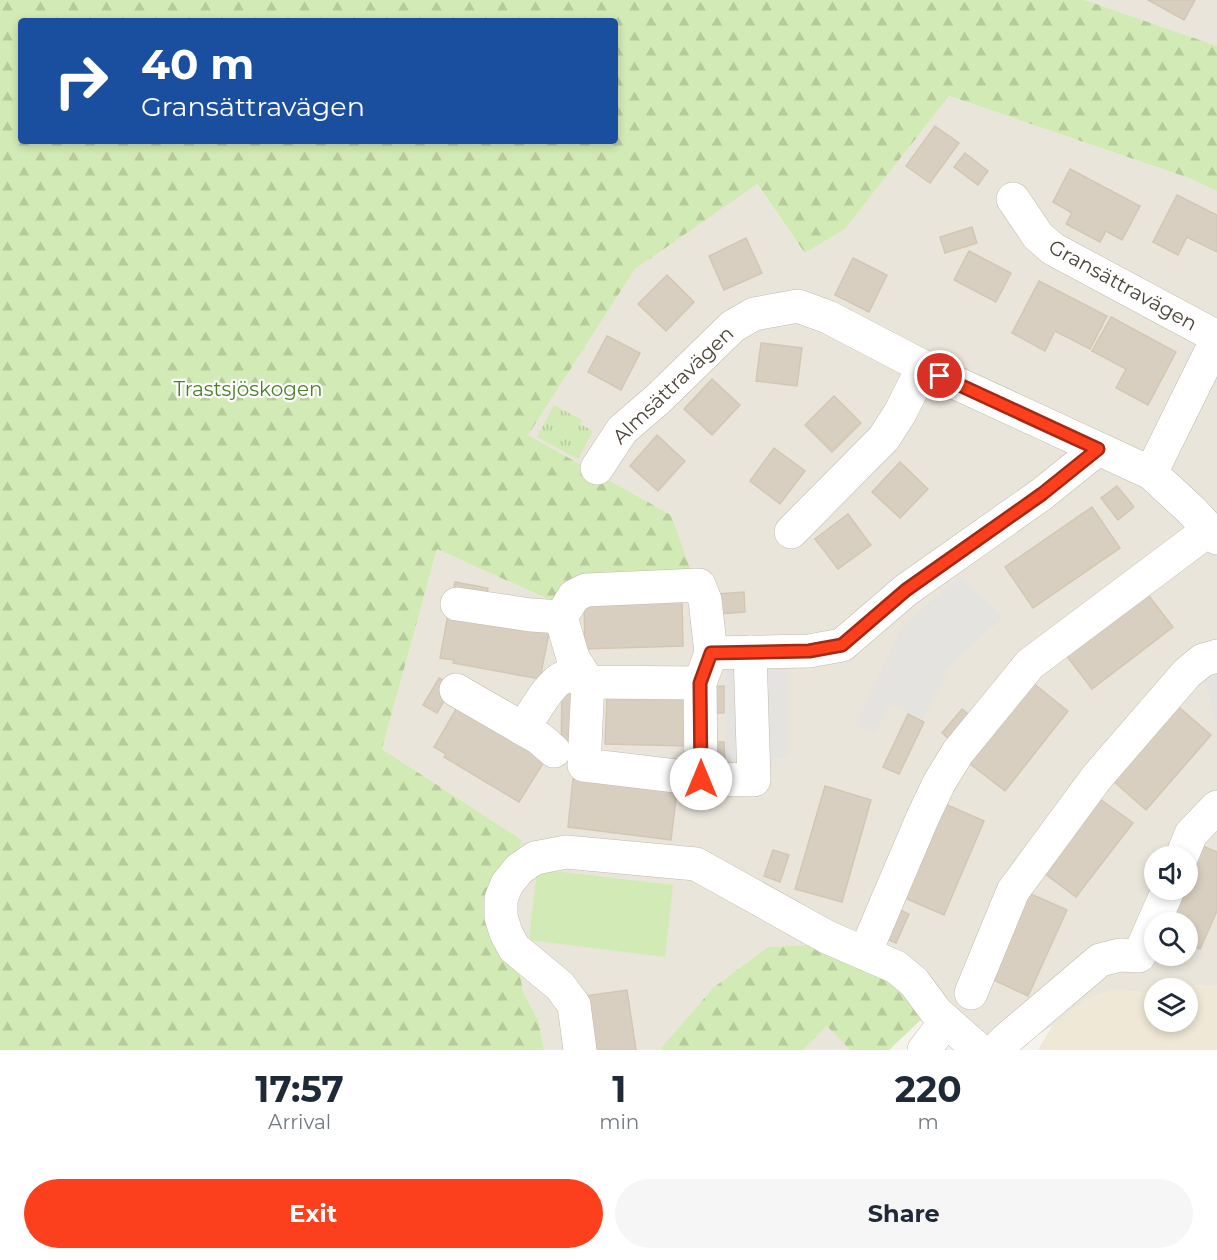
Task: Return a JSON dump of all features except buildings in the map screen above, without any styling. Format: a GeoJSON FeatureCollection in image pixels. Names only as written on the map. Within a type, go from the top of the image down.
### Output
{"type":"FeatureCollection","features":[{"type":"Feature","properties":{"kind":"street","name":"Gransättravägen"},"geometry":{"type":"LineString","coordinates":[[1013,199],[1038,236],[1053,249],[1217,338],[1150,473]]}},
{"type":"Feature","properties":{"kind":"street","name":"Almsättravägen"},"geometry":{"type":"LineString","coordinates":[[597,468],[609,446],[631,422],[733,326],[754,314],[798,306],[828,317],[923,367],[1150,473],[1213,534]]}},
{"type":"Feature","properties":{"kind":"street"},"geometry":{"type":"LineString","coordinates":[[791,532],[884,438],[900,413],[923,367]]}},
{"type":"Feature","properties":{"kind":"street"},"geometry":{"type":"LineString","coordinates":[[523,729],[546,695],[562,678],[573,676],[588,682],[706,668],[750,652],[809,651],[842,645],[906,590],[1042,494],[1098,449]]}},
{"type":"Feature","properties":{"kind":"street"},"geometry":{"type":"LineString","coordinates":[[865,953],[939,783],[958,752],[1030,664],[1213,534]]}},
{"type":"Feature","properties":{"kind":"street"},"geometry":{"type":"LineString","coordinates":[[701,779],[706,668],[705,600],[699,585],[586,590],[574,596],[561,617],[573,657],[588,682],[584,765],[701,779],[754,780],[750,652]]}},
{"type":"Feature","properties":{"kind":"street"},"geometry":{"type":"LineString","coordinates":[[456,604],[561,617]]}},
{"type":"Feature","properties":{"kind":"street"},"geometry":{"type":"LineString","coordinates":[[971,993],[1013,891],[1097,777],[1187,673],[1203,660],[1217,656]]}},
{"type":"Feature","properties":{"kind":"street"},"geometry":{"type":"LineString","coordinates":[[456,690],[523,729],[554,751]]}},
{"type":"Feature","properties":{"kind":"street"},"geometry":{"type":"LineString","coordinates":[[1186,846],[1191,834],[1217,807]]}},
{"type":"Feature","properties":{"kind":"street"},"geometry":{"type":"LineString","coordinates":[[580,1050],[574,1005],[560,986],[514,948],[501,918],[501,899],[507,884],[519,868],[535,858],[566,852],[696,864],[827,937],[896,967],[914,982],[946,1021],[979,1050]]}},
{"type":"Feature","properties":{"kind":"street"},"geometry":{"type":"LineString","coordinates":[[996,1050],[1100,960],[1120,955],[1139,956],[1164,900]]}},
{"type":"Feature","properties":{"kind":"street"},"geometry":{"type":"LineString","coordinates":[[924,1050],[946,1021]]}},
{"type":"Feature","properties":{"kind":"shaded area"},"geometry":{"type":"Polygon","coordinates":[[[1085,0],[1217,0],[1217,46],[1085,0]]]}},
{"type":"Feature","properties":{"kind":"shaded area"},"geometry":{"type":"Polygon","coordinates":[[[949,96],[1189,178],[1217,191],[1217,987],[1198,985],[1198,978],[1144,978],[1144,992],[1117,990],[1085,1000],[1053,1025],[1014,1050],[926,1015],[827,944],[768,947],[713,988],[662,1047],[662,1050],[544,1050],[538,1020],[523,992],[518,967],[499,941],[522,840],[382,749],[437,549],[559,604],[671,515],[528,435],[635,269],[755,182],[805,253],[845,229],[949,96]]]}},
{"type":"Feature","properties":{"kind":"shaded area"},"geometry":{"type":"Polygon","coordinates":[[[960,576],[1003,617],[950,666],[923,719],[890,704],[875,734],[856,725],[901,628],[960,576]]]}},
{"type":"Feature","properties":{"kind":"shaded area"},"geometry":{"type":"Polygon","coordinates":[[[1217,666],[1217,729],[1202,670],[1217,666]]]}},
{"type":"Feature","properties":{"kind":"shaded area"},"geometry":{"type":"Polygon","coordinates":[[[726,668],[788,668],[788,758],[771,758],[771,769],[725,769],[726,668]]]}},
{"type":"Feature","properties":{"kind":"shaded area"},"geometry":{"type":"Polygon","coordinates":[[[1198,985],[1217,987],[1217,1050],[1038,1050],[1053,1025],[1085,1000],[1117,990],[1144,992],[1144,1032],[1198,1032],[1198,985]]]}},
{"type":"Feature","properties":{"kind":"shaded area"},"geometry":{"type":"Polygon","coordinates":[[[827,1026],[850,1050],[803,1050],[827,1026]]]}},
{"type":"Feature","properties":{"kind":"green space","name":"Trastsjöskogen"},"geometry":{"type":"Polygon","coordinates":[[[0,0],[1085,0],[1217,46],[1217,191],[1189,178],[949,96],[845,229],[805,253],[757,184],[635,269],[528,435],[671,515],[694,580],[559,604],[437,549],[382,749],[522,840],[518,856],[502,872],[523,992],[538,1020],[544,1050],[0,1050],[0,0]]]}},
{"type":"Feature","properties":{"kind":"green space"},"geometry":{"type":"Polygon","coordinates":[[[554,405],[582,420],[580,424],[593,431],[578,459],[537,437],[554,405]]]}},
{"type":"Feature","properties":{"kind":"green space"},"geometry":{"type":"Polygon","coordinates":[[[537,869],[673,885],[665,957],[529,940],[537,869]]]}},
{"type":"Feature","properties":{"kind":"green space"},"geometry":{"type":"Polygon","coordinates":[[[827,944],[892,974],[926,1015],[889,1050],[850,1050],[827,1026],[803,1050],[662,1050],[662,1047],[713,988],[768,947],[827,944]]]}},
{"type":"Feature","properties":{"kind":"route"},"geometry":{"type":"LineString","coordinates":[[701,779],[700,683],[711,653],[809,651],[842,645],[906,590],[1042,494],[1098,449],[940,376]]}}]}
